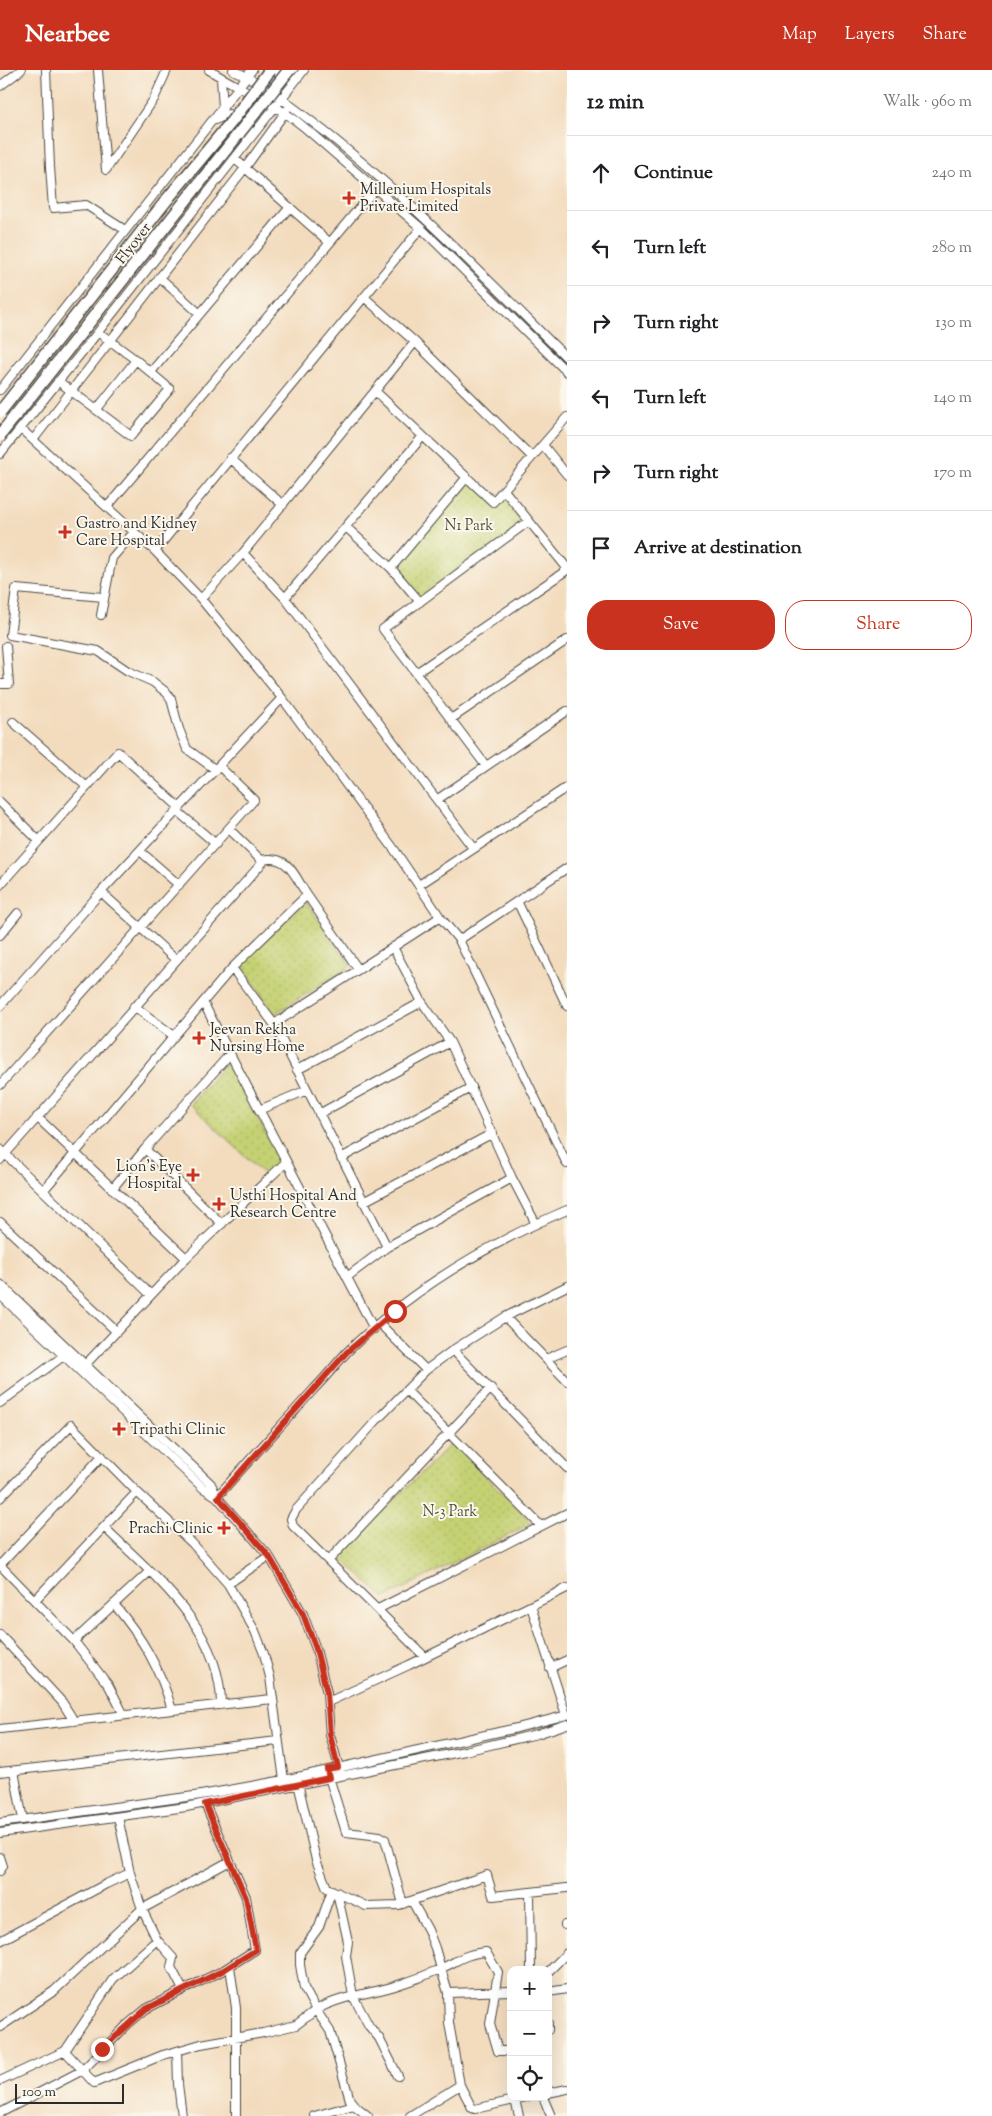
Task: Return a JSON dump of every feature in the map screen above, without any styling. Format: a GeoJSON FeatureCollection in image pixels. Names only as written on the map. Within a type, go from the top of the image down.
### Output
{"type":"FeatureCollection","features":[{"type":"Feature","properties":{"kind":"highway","name":"Flyover"},"geometry":{"type":"LineString","coordinates":[[0,412],[169,196],[272,70]]}},
{"type":"Feature","properties":{"kind":"highway","name":"Flyover"},"geometry":{"type":"LineString","coordinates":[[0,435],[293,74]]}},
{"type":"Feature","properties":{"kind":"street"},"geometry":{"type":"LineString","coordinates":[[0,86],[21,70]]}},
{"type":"Feature","properties":{"kind":"street"},"geometry":{"type":"LineString","coordinates":[[46,70],[50,167],[54,208],[86,205],[125,230]]}},
{"type":"Feature","properties":{"kind":"street"},"geometry":{"type":"LineString","coordinates":[[98,70],[106,170],[154,99],[167,70]]}},
{"type":"Feature","properties":{"kind":"street"},"geometry":{"type":"LineString","coordinates":[[209,70],[286,111],[421,228],[567,372]]}},
{"type":"Feature","properties":{"kind":"street"},"geometry":{"type":"LineString","coordinates":[[234,70],[249,73],[364,163],[461,254],[567,358]]}},
{"type":"Feature","properties":{"kind":"street"},"geometry":{"type":"LineString","coordinates":[[272,70],[284,78],[304,70]]}},
{"type":"Feature","properties":{"kind":"street"},"geometry":{"type":"LineString","coordinates":[[0,390],[209,124],[240,88],[249,73]]}},
{"type":"Feature","properties":{"kind":"street"},"geometry":{"type":"LineString","coordinates":[[0,454],[235,159],[282,98],[293,74]]}},
{"type":"Feature","properties":{"kind":"street"},"geometry":{"type":"LineString","coordinates":[[221,78],[223,108]]}},
{"type":"Feature","properties":{"kind":"street"},"geometry":{"type":"LineString","coordinates":[[33,440],[109,340],[245,168],[286,111]]}},
{"type":"Feature","properties":{"kind":"street"},"geometry":{"type":"LineString","coordinates":[[209,124],[229,114],[249,127],[245,145]]}},
{"type":"Feature","properties":{"kind":"street"},"geometry":{"type":"LineString","coordinates":[[235,159],[329,242]]}},
{"type":"Feature","properties":{"kind":"street"},"geometry":{"type":"LineString","coordinates":[[107,507],[376,188]]}},
{"type":"Feature","properties":{"kind":"street"},"geometry":{"type":"LineString","coordinates":[[151,372],[290,207]]}},
{"type":"Feature","properties":{"kind":"street"},"geometry":{"type":"LineString","coordinates":[[155,551],[421,228]]}},
{"type":"Feature","properties":{"kind":"street"},"geometry":{"type":"LineString","coordinates":[[454,260],[461,254]]}},
{"type":"Feature","properties":{"kind":"street"},"geometry":{"type":"LineString","coordinates":[[159,277],[200,314]]}},
{"type":"Feature","properties":{"kind":"street"},"geometry":{"type":"LineString","coordinates":[[364,297],[415,342],[532,457]]}},
{"type":"Feature","properties":{"kind":"street"},"geometry":{"type":"LineString","coordinates":[[58,381],[131,436],[170,389],[136,360],[98,332]]}},
{"type":"Feature","properties":{"kind":"street"},"geometry":{"type":"LineString","coordinates":[[201,599],[283,505],[415,342]]}},
{"type":"Feature","properties":{"kind":"street"},"geometry":{"type":"LineString","coordinates":[[96,409],[136,360]]}},
{"type":"Feature","properties":{"kind":"street"},"geometry":{"type":"LineString","coordinates":[[375,392],[493,502],[567,417]]}},
{"type":"Feature","properties":{"kind":"street"},"geometry":{"type":"LineString","coordinates":[[21,429],[155,551],[201,599],[282,698],[440,917],[459,940],[567,1164]]}},
{"type":"Feature","properties":{"kind":"street"},"geometry":{"type":"LineString","coordinates":[[285,598],[422,436]]}},
{"type":"Feature","properties":{"kind":"street"},"geometry":{"type":"LineString","coordinates":[[543,445],[567,475]]}},
{"type":"Feature","properties":{"kind":"street"},"geometry":{"type":"LineString","coordinates":[[230,458],[283,505]]}},
{"type":"Feature","properties":{"kind":"street"},"geometry":{"type":"LineString","coordinates":[[391,568],[467,477]]}},
{"type":"Feature","properties":{"kind":"street"},"geometry":{"type":"LineString","coordinates":[[416,673],[567,569],[504,490]]}},
{"type":"Feature","properties":{"kind":"street"},"geometry":{"type":"LineString","coordinates":[[486,766],[383,629],[530,522]]}},
{"type":"Feature","properties":{"kind":"street"},"geometry":{"type":"LineString","coordinates":[[346,527],[391,568],[420,602]]}},
{"type":"Feature","properties":{"kind":"street"},"geometry":{"type":"LineString","coordinates":[[101,615],[112,558],[134,532]]}},
{"type":"Feature","properties":{"kind":"street"},"geometry":{"type":"LineString","coordinates":[[243,553],[285,598],[473,848]]}},
{"type":"Feature","properties":{"kind":"street"},"geometry":{"type":"LineString","coordinates":[[0,1085],[254,800],[218,768],[187,749],[179,729],[171,699],[167,693],[153,682],[128,671],[98,651],[10,636],[16,590],[104,597]]}},
{"type":"Feature","properties":{"kind":"street"},"geometry":{"type":"LineString","coordinates":[[451,719],[567,640]]}},
{"type":"Feature","properties":{"kind":"street"},"geometry":{"type":"LineString","coordinates":[[0,684],[9,684],[6,646]]}},
{"type":"Feature","properties":{"kind":"street"},"geometry":{"type":"LineString","coordinates":[[1,1003],[101,892],[282,698]]}},
{"type":"Feature","properties":{"kind":"street"},"geometry":{"type":"LineString","coordinates":[[438,800],[567,712]]}},
{"type":"Feature","properties":{"kind":"street"},"geometry":{"type":"LineString","coordinates":[[13,722],[86,787]]}},
{"type":"Feature","properties":{"kind":"street"},"geometry":{"type":"LineString","coordinates":[[0,886],[118,752],[216,844]]}},
{"type":"Feature","properties":{"kind":"street"},"geometry":{"type":"LineString","coordinates":[[418,884],[567,787]]}},
{"type":"Feature","properties":{"kind":"street"},"geometry":{"type":"LineString","coordinates":[[0,802],[39,841]]}},
{"type":"Feature","properties":{"kind":"street"},"geometry":{"type":"LineString","coordinates":[[151,1295],[2,1154],[263,862],[229,829]]}},
{"type":"Feature","properties":{"kind":"street"},"geometry":{"type":"LineString","coordinates":[[140,851],[179,885]]}},
{"type":"Feature","properties":{"kind":"street"},"geometry":{"type":"LineString","coordinates":[[261,860],[272,858],[287,863],[358,970]]}},
{"type":"Feature","properties":{"kind":"street"},"geometry":{"type":"LineString","coordinates":[[459,940],[567,868]]}},
{"type":"Feature","properties":{"kind":"street"},"geometry":{"type":"LineString","coordinates":[[101,892],[175,959]]}},
{"type":"Feature","properties":{"kind":"street"},"geometry":{"type":"LineString","coordinates":[[43,1191],[232,968],[307,895]]}},
{"type":"Feature","properties":{"kind":"street"},"geometry":{"type":"LineString","coordinates":[[517,901],[567,1006]]}},
{"type":"Feature","properties":{"kind":"street"},"geometry":{"type":"LineString","coordinates":[[0,935],[18,913]]}},
{"type":"Feature","properties":{"kind":"street"},"geometry":{"type":"LineString","coordinates":[[274,1024],[440,917]]}},
{"type":"Feature","properties":{"kind":"street"},"geometry":{"type":"LineString","coordinates":[[393,947],[422,1002],[450,1042],[512,1178],[536,1224]]}},
{"type":"Feature","properties":{"kind":"street"},"geometry":{"type":"LineString","coordinates":[[232,968],[274,1024],[386,1247]]}},
{"type":"Feature","properties":{"kind":"street"},"geometry":{"type":"LineString","coordinates":[[203,1002],[347,1277],[377,1326],[426,1370]]}},
{"type":"Feature","properties":{"kind":"street"},"geometry":{"type":"LineString","coordinates":[[297,1070],[422,1002]]}},
{"type":"Feature","properties":{"kind":"street"},"geometry":{"type":"LineString","coordinates":[[134,1006],[174,1036]]}},
{"type":"Feature","properties":{"kind":"street"},"geometry":{"type":"LineString","coordinates":[[319,1114],[450,1042]]}},
{"type":"Feature","properties":{"kind":"street"},"geometry":{"type":"LineString","coordinates":[[112,1189],[230,1054]]}},
{"type":"Feature","properties":{"kind":"street"},"geometry":{"type":"LineString","coordinates":[[341,1158],[472,1087]]}},
{"type":"Feature","properties":{"kind":"street"},"geometry":{"type":"LineString","coordinates":[[259,1110],[307,1090]]}},
{"type":"Feature","properties":{"kind":"street"},"geometry":{"type":"LineString","coordinates":[[37,1117],[186,1258]]}},
{"type":"Feature","properties":{"kind":"street"},"geometry":{"type":"LineString","coordinates":[[363,1202],[493,1133]]}},
{"type":"Feature","properties":{"kind":"street"},"geometry":{"type":"LineString","coordinates":[[145,1149],[222,1224]]}},
{"type":"Feature","properties":{"kind":"street"},"geometry":{"type":"LineString","coordinates":[[85,1365],[186,1258],[286,1162]]}},
{"type":"Feature","properties":{"kind":"street"},"geometry":{"type":"LineString","coordinates":[[347,1277],[386,1247],[512,1178]]}},
{"type":"Feature","properties":{"kind":"street"},"geometry":{"type":"LineString","coordinates":[[218,1497],[347,1352],[377,1326],[431,1284],[536,1224],[567,1210]]}},
{"type":"Feature","properties":{"kind":"street"},"geometry":{"type":"LineString","coordinates":[[0,1222],[116,1331]]}},
{"type":"Feature","properties":{"kind":"street"},"geometry":{"type":"LineString","coordinates":[[0,1284],[203,1488],[218,1497]]}},
{"type":"Feature","properties":{"kind":"street"},"geometry":{"type":"LineString","coordinates":[[425,1657],[293,1526],[291,1519],[296,1510],[339,1461],[426,1370],[453,1350],[505,1317],[567,1286]]}},
{"type":"Feature","properties":{"kind":"street"},"geometry":{"type":"LineString","coordinates":[[0,1295],[67,1353],[85,1365],[211,1484],[218,1497],[269,1556],[303,1614],[316,1649],[328,1702],[330,1735],[341,1775]]}},
{"type":"Feature","properties":{"kind":"street"},"geometry":{"type":"LineString","coordinates":[[505,1317],[567,1381]]}},
{"type":"Feature","properties":{"kind":"street"},"geometry":{"type":"LineString","coordinates":[[453,1350],[567,1468]]}},
{"type":"Feature","properties":{"kind":"street"},"geometry":{"type":"LineString","coordinates":[[546,1359],[567,1350]]}},
{"type":"Feature","properties":{"kind":"street"},"geometry":{"type":"LineString","coordinates":[[0,1404],[67,1353]]}},
{"type":"Feature","properties":{"kind":"street"},"geometry":{"type":"LineString","coordinates":[[329,1560],[491,1388]]}},
{"type":"Feature","properties":{"kind":"street"},"geometry":{"type":"LineString","coordinates":[[406,1391],[449,1431],[541,1526]]}},
{"type":"Feature","properties":{"kind":"street"},"geometry":{"type":"LineString","coordinates":[[0,1498],[72,1424],[137,1492],[192,1543],[228,1584],[255,1631],[264,1654],[270,1677],[284,1780]]}},
{"type":"Feature","properties":{"kind":"street"},"geometry":{"type":"LineString","coordinates":[[102,1456],[0,1565],[74,1641],[109,1686],[124,1716]]}},
{"type":"Feature","properties":{"kind":"street"},"geometry":{"type":"LineString","coordinates":[[35,1600],[137,1492]]}},
{"type":"Feature","properties":{"kind":"street"},"geometry":{"type":"LineString","coordinates":[[378,1610],[567,1513]]}},
{"type":"Feature","properties":{"kind":"street"},"geometry":{"type":"LineString","coordinates":[[104,1527],[179,1602],[211,1653],[221,1688],[221,1705]]}},
{"type":"Feature","properties":{"kind":"street"},"geometry":{"type":"LineString","coordinates":[[228,1584],[269,1556]]}},
{"type":"Feature","properties":{"kind":"street"},"geometry":{"type":"LineString","coordinates":[[74,1641],[149,1572]]}},
{"type":"Feature","properties":{"kind":"street"},"geometry":{"type":"LineString","coordinates":[[328,1702],[567,1588]]}},
{"type":"Feature","properties":{"kind":"street"},"geometry":{"type":"LineString","coordinates":[[114,1604],[138,1633],[155,1662],[165,1684],[172,1710]]}},
{"type":"Feature","properties":{"kind":"street"},"geometry":{"type":"LineString","coordinates":[[0,1823],[201,1795],[284,1780],[517,1728],[566,1715],[531,1606]]}},
{"type":"Feature","properties":{"kind":"street"},"geometry":{"type":"LineString","coordinates":[[0,1634],[62,1702],[74,1721]]}},
{"type":"Feature","properties":{"kind":"street"},"geometry":{"type":"LineString","coordinates":[[550,1668],[567,1660]]}},
{"type":"Feature","properties":{"kind":"street"},"geometry":{"type":"LineString","coordinates":[[0,1729],[272,1699]]}},
{"type":"Feature","properties":{"kind":"street"},"geometry":{"type":"LineString","coordinates":[[0,1832],[205,1804],[465,1751],[537,1734],[567,1724]]}},
{"type":"Feature","properties":{"kind":"street"},"geometry":{"type":"LineString","coordinates":[[0,1772],[278,1741]]}},
{"type":"Feature","properties":{"kind":"street"},"geometry":{"type":"LineString","coordinates":[[327,1769],[346,1832],[380,1836],[385,1839],[403,1904]]}},
{"type":"Feature","properties":{"kind":"street"},"geometry":{"type":"LineString","coordinates":[[14,1771],[23,1820]]}},
{"type":"Feature","properties":{"kind":"street"},"geometry":{"type":"LineString","coordinates":[[296,1776],[316,1860],[327,1888],[366,1906],[403,1904],[487,1875],[493,1896],[567,1888]]}},
{"type":"Feature","properties":{"kind":"street"},"geometry":{"type":"LineString","coordinates":[[0,2113],[83,2070],[127,2025],[146,2009],[230,1966],[256,1950],[246,1898],[205,1804]]}},
{"type":"Feature","properties":{"kind":"street"},"geometry":{"type":"LineString","coordinates":[[93,1811],[94,1820]]}},
{"type":"Feature","properties":{"kind":"street"},"geometry":{"type":"LineString","coordinates":[[118,1817],[130,1874],[141,1907],[157,1940],[173,1958],[171,1967],[182,1990]]}},
{"type":"Feature","properties":{"kind":"street"},"geometry":{"type":"LineString","coordinates":[[0,2027],[54,1991],[141,1907],[228,1856]]}},
{"type":"Feature","properties":{"kind":"street"},"geometry":{"type":"LineString","coordinates":[[0,1857],[3,1866],[0,1871]]}},
{"type":"Feature","properties":{"kind":"street"},"geometry":{"type":"LineString","coordinates":[[0,1941],[106,1884],[130,1874]]}},
{"type":"Feature","properties":{"kind":"street"},"geometry":{"type":"LineString","coordinates":[[335,1891],[348,1942],[346,1956],[353,1996],[369,2026],[379,2038],[398,2076]]}},
{"type":"Feature","properties":{"kind":"street"},"geometry":{"type":"LineString","coordinates":[[335,1891],[319,1927],[300,1953],[300,1965],[304,1988],[330,2031],[337,2048],[348,2093],[354,2105],[368,2116]]}},
{"type":"Feature","properties":{"kind":"street"},"geometry":{"type":"LineString","coordinates":[[530,1892],[531,1966]]}},
{"type":"Feature","properties":{"kind":"street"},"geometry":{"type":"LineString","coordinates":[[412,1901],[428,1930],[441,1969],[448,1993],[450,2023],[460,2084],[476,2116]]}},
{"type":"Feature","properties":{"kind":"street"},"geometry":{"type":"LineString","coordinates":[[0,2081],[65,2051],[113,1979],[157,1940]]}},
{"type":"Feature","properties":{"kind":"street"},"geometry":{"type":"LineString","coordinates":[[65,2051],[94,2083],[163,2055],[201,2044],[296,2025],[327,2003],[367,1992],[382,1991],[441,1969],[468,1954],[486,1952],[498,1972],[490,2024],[498,2051],[507,2051]]}},
{"type":"Feature","properties":{"kind":"street"},"geometry":{"type":"LineString","coordinates":[[552,1968],[567,1953]]}},
{"type":"Feature","properties":{"kind":"street"},"geometry":{"type":"LineString","coordinates":[[230,1966],[236,2008],[236,2116]]}},
{"type":"Feature","properties":{"kind":"street"},"geometry":{"type":"LineString","coordinates":[[552,1991],[567,1989]]}},
{"type":"Feature","properties":{"kind":"street"},"geometry":{"type":"LineString","coordinates":[[448,1993],[507,1991]]}},
{"type":"Feature","properties":{"kind":"street"},"geometry":{"type":"LineString","coordinates":[[177,2051],[178,2084],[182,2116]]}},
{"type":"Feature","properties":{"kind":"street"},"geometry":{"type":"LineString","coordinates":[[410,2116],[460,2084]]}},
{"type":"Feature","properties":{"kind":"street"},"geometry":{"type":"LineString","coordinates":[[552,2092],[567,2089]]}},
{"type":"Feature","properties":{"kind":"street"},"geometry":{"type":"LineString","coordinates":[[472,2108],[510,2101]]}},
{"type":"Feature","properties":{"kind":"street"},"geometry":{"type":"LineString","coordinates":[[515,2101],[519,2116]]}},
{"type":"Feature","properties":{"kind":"street"},"geometry":{"type":"LineString","coordinates":[[545,2101],[551,2116]]}},
{"type":"Feature","properties":{"kind":"street"},"geometry":{"type":"LineString","coordinates":[[314,2116],[354,2105]]}},
{"type":"Feature","properties":{"kind":"green space","name":"N1 Park"},"geometry":{"type":"Polygon","coordinates":[[[467,477],[493,501],[504,490],[529,521],[420,602],[391,568],[467,477]]]}},
{"type":"Feature","properties":{"kind":"green space"},"geometry":{"type":"Polygon","coordinates":[[[306,902],[351,966],[274,1014],[241,963],[306,902]]]}},
{"type":"Feature","properties":{"kind":"green space"},"geometry":{"type":"Polygon","coordinates":[[[226,1063],[280,1158],[279,1164],[265,1175],[190,1104],[226,1063]]]}},
{"type":"Feature","properties":{"kind":"green space","name":"N-3 Park"},"geometry":{"type":"Polygon","coordinates":[[[452,1443],[532,1523],[384,1598],[338,1555],[452,1443]]]}},
{"type":"Feature","properties":{"kind":"place","name":"Millenium Hospitals Private Limited"},"geometry":{"type":"Point","coordinates":[349,198]}},
{"type":"Feature","properties":{"kind":"place","name":"Gastro and Kidney Care Hospital"},"geometry":{"type":"Point","coordinates":[65,532]}},
{"type":"Feature","properties":{"kind":"place","name":"Jeevan Rekha Nursing Home"},"geometry":{"type":"Point","coordinates":[199,1038]}},
{"type":"Feature","properties":{"kind":"place","name":"Lion's Eye Hospital"},"geometry":{"type":"Point","coordinates":[193,1175]}},
{"type":"Feature","properties":{"kind":"place","name":"Usthi Hospital And Research Centre"},"geometry":{"type":"Point","coordinates":[219,1204]}},
{"type":"Feature","properties":{"kind":"place","name":"Tripathi Clinic"},"geometry":{"type":"Point","coordinates":[119,1429]}},
{"type":"Feature","properties":{"kind":"place","name":"Prachi Clinic"},"geometry":{"type":"Point","coordinates":[224,1528]}},
{"type":"Feature","properties":{"kind":"route"},"geometry":{"type":"LineString","coordinates":[[102,2049],[146,2009],[222,1971],[256,1950],[246,1898],[205,1804],[329,1778],[327,1769],[338,1767],[330,1735],[327,1693],[316,1649],[303,1614],[269,1556],[254,1536],[218,1497],[255,1453],[347,1352],[395,1311]]}}]}
